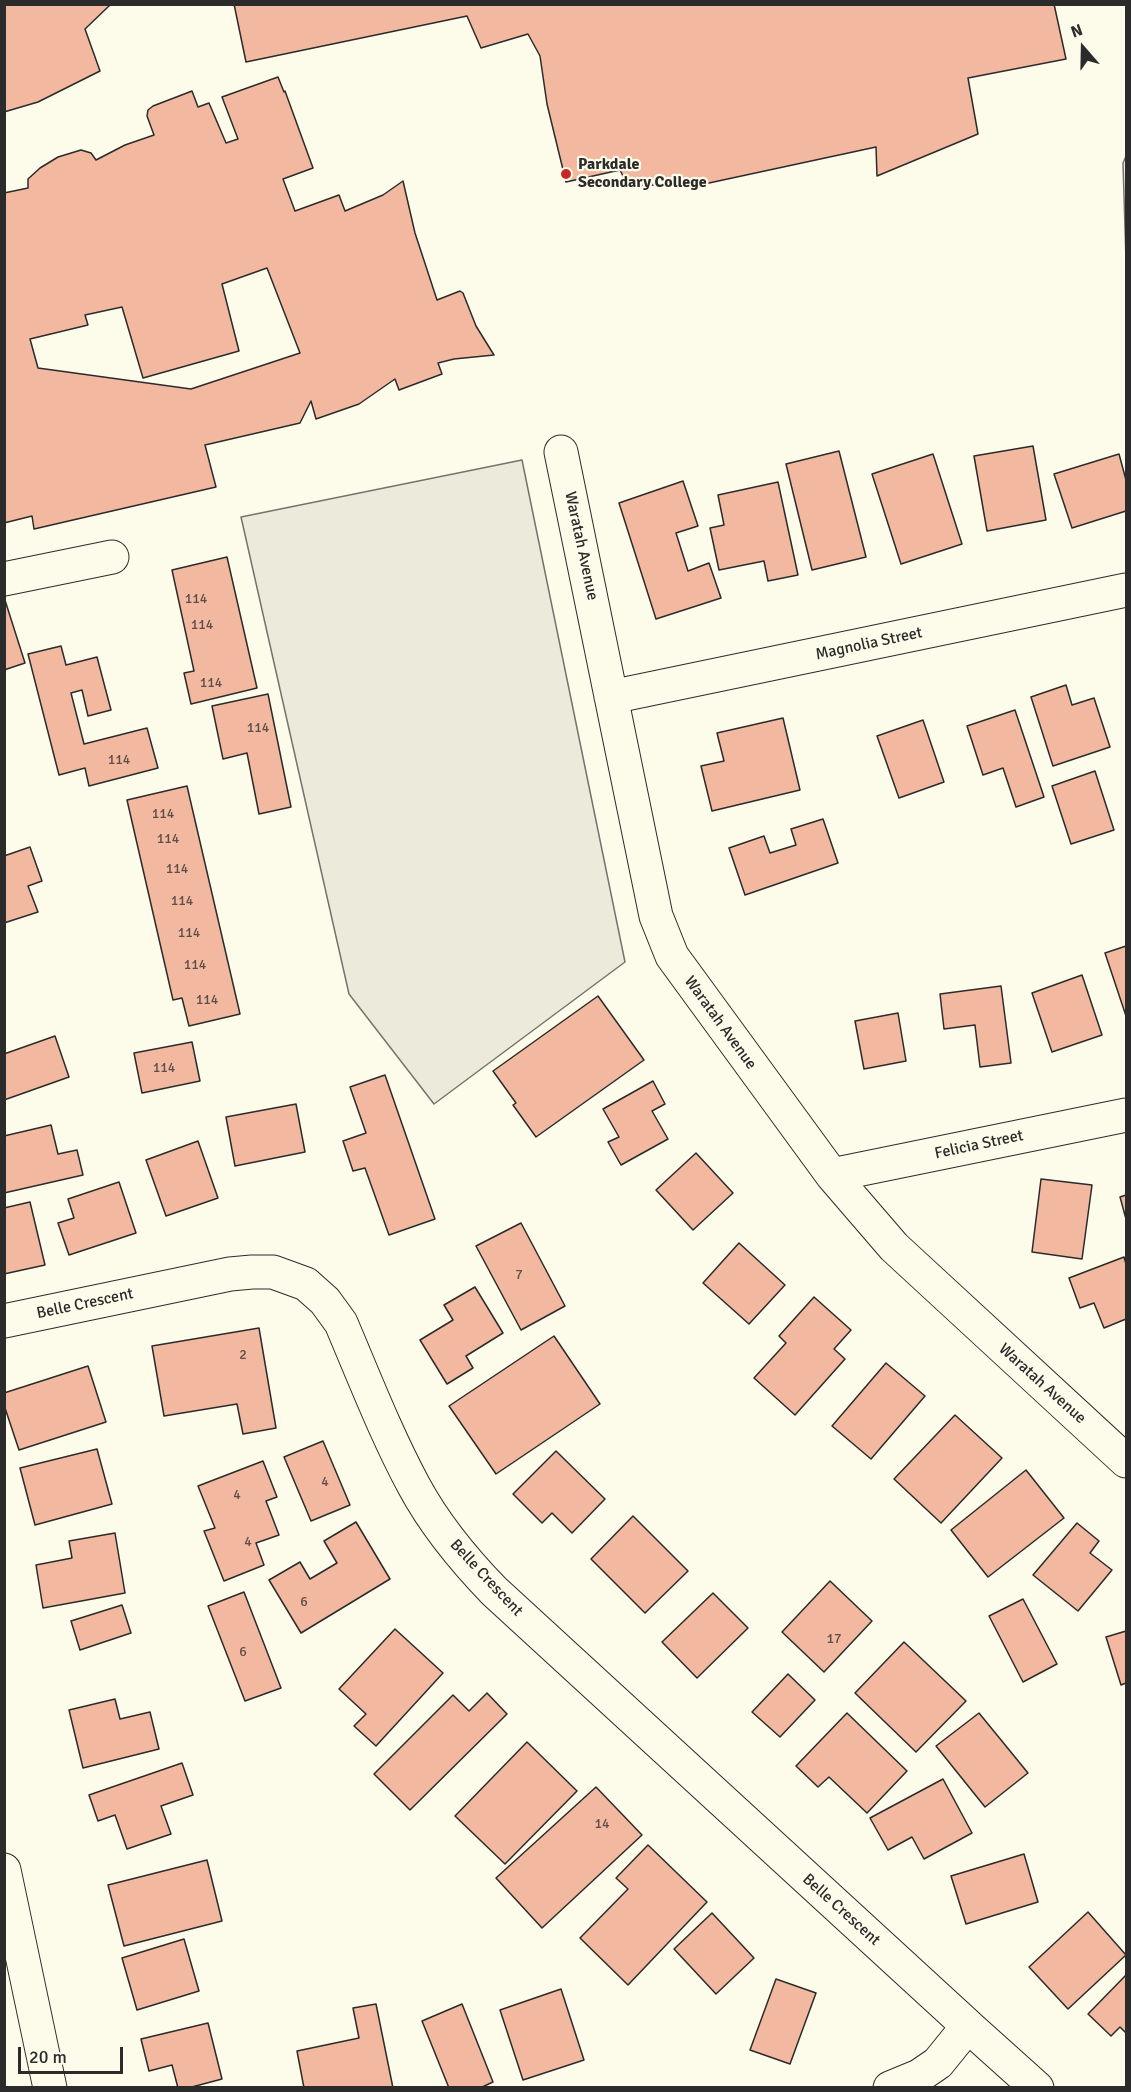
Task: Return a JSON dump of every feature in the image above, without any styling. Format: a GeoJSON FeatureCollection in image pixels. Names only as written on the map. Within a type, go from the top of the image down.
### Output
{"type":"FeatureCollection","features":[{"type":"Feature","properties":{"kind":"street","name":"Waratah Avenue"},"geometry":{"type":"LineString","coordinates":[[561,452],[656,916],[672,956],[832,1175],[894,1247],[1126,1461]]}},
{"type":"Feature","properties":{"kind":"street"},"geometry":{"type":"LineString","coordinates":[[4,579],[112,557]]}},
{"type":"Feature","properties":{"kind":"street","name":"Magnolia Street"},"geometry":{"type":"LineString","coordinates":[[611,697],[1126,590]]}},
{"type":"Feature","properties":{"kind":"street","name":"Felicia Street"},"geometry":{"type":"LineString","coordinates":[[832,1175],[1126,1115]]}},
{"type":"Feature","properties":{"kind":"street","name":"Belle Crescent"},"geometry":{"type":"LineString","coordinates":[[4,1321],[230,1274],[273,1272],[306,1284],[325,1301],[341,1323],[414,1486],[437,1523],[463,1558],[494,1591],[1038,2088]]}},
{"type":"Feature","properties":{"kind":"street"},"geometry":{"type":"LineString","coordinates":[[4,1870],[50,2088]]}},
{"type":"Feature","properties":{"kind":"street"},"geometry":{"type":"LineString","coordinates":[[890,2088],[919,2076],[938,2063],[968,2026]]}},
{"type":"Feature","properties":{"kind":"shaded area"},"geometry":{"type":"Polygon","coordinates":[[[1126,156],[1126,261],[1123,163],[1126,156]]]}},
{"type":"Feature","properties":{"kind":"shaded area"},"geometry":{"type":"Polygon","coordinates":[[[522,460],[625,962],[434,1104],[349,994],[241,517],[522,460]]]}},
{"type":"Feature","properties":{"kind":"building"},"geometry":{"type":"Polygon","coordinates":[[[4,4],[107,4],[109,6],[85,29],[100,71],[38,102],[4,112],[4,4]]]}},
{"type":"Feature","properties":{"kind":"building"},"geometry":{"type":"Polygon","coordinates":[[[234,4],[1054,4],[1066,59],[968,78],[978,134],[877,176],[876,147],[709,183],[628,186],[620,170],[566,182],[547,104],[540,56],[528,34],[481,48],[467,16],[246,62],[234,4]]]}},
{"type":"Feature","properties":{"kind":"building"},"geometry":{"type":"Polygon","coordinates":[[[278,77],[313,168],[283,179],[295,211],[339,195],[345,211],[383,195],[403,181],[415,233],[437,300],[460,291],[463,293],[476,326],[494,355],[438,363],[442,374],[399,390],[395,379],[359,404],[316,419],[311,401],[300,423],[205,445],[216,487],[34,529],[32,516],[4,523],[4,193],[28,188],[28,179],[58,157],[81,150],[91,153],[96,160],[125,145],[154,135],[147,116],[148,110],[192,91],[198,107],[209,103],[226,143],[238,139],[222,97],[278,77]],[[267,268],[222,284],[239,351],[143,378],[122,307],[85,315],[88,325],[30,339],[38,368],[191,389],[300,353],[267,268]]]}},
{"type":"Feature","properties":{"kind":"building"},"geometry":{"type":"Polygon","coordinates":[[[1033,446],[1046,520],[987,531],[974,456],[1033,446]]]}},
{"type":"Feature","properties":{"kind":"building"},"geometry":{"type":"Polygon","coordinates":[[[839,451],[866,557],[812,570],[786,464],[839,451]]]}},
{"type":"Feature","properties":{"kind":"building"},"geometry":{"type":"Polygon","coordinates":[[[933,454],[962,544],[901,564],[872,474],[933,454]]]}},
{"type":"Feature","properties":{"kind":"building"},"geometry":{"type":"Polygon","coordinates":[[[1119,454],[1126,480],[1126,511],[1072,528],[1054,474],[1119,454]]]}},
{"type":"Feature","properties":{"kind":"building"},"geometry":{"type":"Polygon","coordinates":[[[683,481],[698,526],[676,533],[688,571],[709,563],[721,598],[656,619],[619,503],[683,481]]]}},
{"type":"Feature","properties":{"kind":"building"},"geometry":{"type":"Polygon","coordinates":[[[778,482],[798,575],[768,581],[764,561],[719,570],[710,528],[724,525],[718,495],[778,482]]]}},
{"type":"Feature","properties":{"kind":"building"},"geometry":{"type":"Polygon","coordinates":[[[227,557],[257,688],[191,704],[184,673],[194,671],[172,570],[227,557]]]}},
{"type":"Feature","properties":{"kind":"building"},"geometry":{"type":"Polygon","coordinates":[[[4,597],[25,663],[4,670],[4,597]]]}},
{"type":"Feature","properties":{"kind":"building"},"geometry":{"type":"Polygon","coordinates":[[[61,646],[66,665],[97,657],[111,710],[88,716],[82,690],[71,693],[84,744],[147,728],[158,768],[89,786],[85,768],[59,775],[28,654],[61,646]]]}},
{"type":"Feature","properties":{"kind":"building"},"geometry":{"type":"Polygon","coordinates":[[[1066,685],[1072,705],[1094,698],[1110,747],[1053,766],[1031,697],[1066,685]]]}},
{"type":"Feature","properties":{"kind":"building"},"geometry":{"type":"Polygon","coordinates":[[[268,694],[291,807],[259,814],[247,753],[223,759],[212,706],[268,694]]]}},
{"type":"Feature","properties":{"kind":"building"},"geometry":{"type":"Polygon","coordinates":[[[1015,710],[1044,797],[1016,807],[1003,768],[983,775],[967,726],[1015,710]]]}},
{"type":"Feature","properties":{"kind":"building"},"geometry":{"type":"Polygon","coordinates":[[[783,718],[800,790],[712,811],[701,766],[724,761],[717,733],[783,718]]]}},
{"type":"Feature","properties":{"kind":"building"},"geometry":{"type":"Polygon","coordinates":[[[923,720],[944,782],[899,798],[877,736],[923,720]]]}},
{"type":"Feature","properties":{"kind":"building"},"geometry":{"type":"Polygon","coordinates":[[[1095,771],[1114,830],[1071,844],[1052,786],[1095,771]]]}},
{"type":"Feature","properties":{"kind":"building"},"geometry":{"type":"Polygon","coordinates":[[[187,786],[240,1014],[189,1026],[182,998],[173,1000],[127,800],[187,786]]]}},
{"type":"Feature","properties":{"kind":"building"},"geometry":{"type":"Polygon","coordinates":[[[823,819],[838,863],[745,895],[729,848],[764,836],[770,853],[796,845],[791,829],[823,819]]]}},
{"type":"Feature","properties":{"kind":"building"},"geometry":{"type":"Polygon","coordinates":[[[30,847],[42,881],[28,886],[38,912],[4,923],[4,856],[30,847]]]}},
{"type":"Feature","properties":{"kind":"building"},"geometry":{"type":"Polygon","coordinates":[[[1126,946],[1126,1016],[1105,953],[1126,946]]]}},
{"type":"Feature","properties":{"kind":"building"},"geometry":{"type":"Polygon","coordinates":[[[1082,975],[1102,1035],[1052,1052],[1032,993],[1082,975]]]}},
{"type":"Feature","properties":{"kind":"building"},"geometry":{"type":"Polygon","coordinates":[[[1001,986],[1011,1063],[980,1067],[975,1025],[944,1029],[940,994],[1001,986]]]}},
{"type":"Feature","properties":{"kind":"building"},"geometry":{"type":"Polygon","coordinates":[[[598,996],[644,1060],[536,1137],[513,1105],[516,1103],[493,1071],[598,996]]]}},
{"type":"Feature","properties":{"kind":"building"},"geometry":{"type":"Polygon","coordinates":[[[898,1013],[906,1061],[864,1069],[855,1021],[898,1013]]]}},
{"type":"Feature","properties":{"kind":"building"},"geometry":{"type":"Polygon","coordinates":[[[55,1036],[69,1077],[4,1100],[4,1054],[55,1036]]]}},
{"type":"Feature","properties":{"kind":"building"},"geometry":{"type":"Polygon","coordinates":[[[192,1042],[200,1081],[142,1093],[134,1053],[192,1042]]]}},
{"type":"Feature","properties":{"kind":"building"},"geometry":{"type":"Polygon","coordinates":[[[385,1075],[435,1219],[389,1235],[365,1168],[353,1171],[343,1141],[366,1133],[350,1087],[385,1075]]]}},
{"type":"Feature","properties":{"kind":"building"},"geometry":{"type":"Polygon","coordinates":[[[653,1081],[665,1104],[652,1111],[668,1139],[621,1165],[608,1142],[619,1137],[603,1109],[653,1081]]]}},
{"type":"Feature","properties":{"kind":"building"},"geometry":{"type":"Polygon","coordinates":[[[296,1104],[305,1152],[235,1166],[226,1117],[296,1104]]]}},
{"type":"Feature","properties":{"kind":"building"},"geometry":{"type":"Polygon","coordinates":[[[51,1125],[58,1154],[77,1150],[83,1175],[4,1193],[4,1136],[51,1125]]]}},
{"type":"Feature","properties":{"kind":"building"},"geometry":{"type":"Polygon","coordinates":[[[198,1141],[218,1198],[166,1216],[146,1160],[198,1141]]]}},
{"type":"Feature","properties":{"kind":"building"},"geometry":{"type":"Polygon","coordinates":[[[696,1153],[733,1193],[693,1230],[656,1190],[696,1153]]]}},
{"type":"Feature","properties":{"kind":"building"},"geometry":{"type":"Polygon","coordinates":[[[1041,1179],[1092,1185],[1082,1259],[1032,1252],[1041,1179]]]}},
{"type":"Feature","properties":{"kind":"building"},"geometry":{"type":"Polygon","coordinates":[[[119,1182],[136,1233],[69,1255],[58,1223],[74,1218],[68,1199],[119,1182]]]}},
{"type":"Feature","properties":{"kind":"building"},"geometry":{"type":"Polygon","coordinates":[[[1126,1195],[1126,1219],[1120,1197],[1126,1195]]]}},
{"type":"Feature","properties":{"kind":"building"},"geometry":{"type":"Polygon","coordinates":[[[30,1202],[45,1265],[4,1274],[4,1208],[30,1202]]]}},
{"type":"Feature","properties":{"kind":"building"},"geometry":{"type":"Polygon","coordinates":[[[521,1223],[565,1306],[521,1330],[476,1246],[521,1223]]]}},
{"type":"Feature","properties":{"kind":"building"},"geometry":{"type":"Polygon","coordinates":[[[739,1243],[785,1285],[749,1324],[703,1283],[739,1243]]]}},
{"type":"Feature","properties":{"kind":"building"},"geometry":{"type":"Polygon","coordinates":[[[1124,1257],[1126,1319],[1104,1328],[1094,1303],[1080,1308],[1069,1278],[1124,1257]]]}},
{"type":"Feature","properties":{"kind":"building"},"geometry":{"type":"Polygon","coordinates":[[[475,1287],[503,1333],[466,1356],[473,1368],[447,1384],[420,1340],[453,1320],[444,1305],[475,1287]]]}},
{"type":"Feature","properties":{"kind":"building"},"geometry":{"type":"Polygon","coordinates":[[[814,1297],[851,1330],[834,1349],[845,1359],[795,1415],[754,1378],[786,1343],[779,1336],[814,1297]]]}},
{"type":"Feature","properties":{"kind":"building"},"geometry":{"type":"Polygon","coordinates":[[[259,1328],[276,1428],[243,1434],[237,1404],[164,1416],[152,1346],[259,1328]]]}},
{"type":"Feature","properties":{"kind":"building"},"geometry":{"type":"Polygon","coordinates":[[[554,1336],[600,1404],[496,1474],[449,1406],[554,1336]]]}},
{"type":"Feature","properties":{"kind":"building"},"geometry":{"type":"Polygon","coordinates":[[[886,1363],[925,1396],[871,1459],[832,1426],[886,1363]]]}},
{"type":"Feature","properties":{"kind":"building"},"geometry":{"type":"Polygon","coordinates":[[[88,1366],[106,1422],[19,1450],[4,1405],[4,1393],[88,1366]]]}},
{"type":"Feature","properties":{"kind":"building"},"geometry":{"type":"Polygon","coordinates":[[[955,1415],[1002,1458],[941,1523],[894,1479],[955,1415]]]}},
{"type":"Feature","properties":{"kind":"building"},"geometry":{"type":"Polygon","coordinates":[[[323,1441],[350,1505],[311,1521],[284,1457],[323,1441]]]}},
{"type":"Feature","properties":{"kind":"building"},"geometry":{"type":"Polygon","coordinates":[[[97,1449],[112,1504],[35,1525],[20,1468],[97,1449]]]}},
{"type":"Feature","properties":{"kind":"building"},"geometry":{"type":"Polygon","coordinates":[[[556,1451],[605,1499],[572,1533],[552,1513],[542,1523],[513,1494],[556,1451]]]}},
{"type":"Feature","properties":{"kind":"building"},"geometry":{"type":"Polygon","coordinates":[[[263,1461],[277,1497],[266,1501],[279,1535],[256,1543],[264,1565],[224,1581],[204,1531],[215,1528],[198,1486],[263,1461]]]}},
{"type":"Feature","properties":{"kind":"building"},"geometry":{"type":"Polygon","coordinates":[[[1026,1470],[1064,1518],[988,1577],[951,1530],[1026,1470]]]}},
{"type":"Feature","properties":{"kind":"building"},"geometry":{"type":"Polygon","coordinates":[[[633,1516],[688,1571],[645,1613],[591,1559],[633,1516]]]}},
{"type":"Feature","properties":{"kind":"building"},"geometry":{"type":"Polygon","coordinates":[[[356,1522],[390,1579],[301,1633],[269,1580],[300,1562],[310,1579],[337,1563],[324,1541],[356,1522]]]}},
{"type":"Feature","properties":{"kind":"building"},"geometry":{"type":"Polygon","coordinates":[[[1077,1523],[1099,1541],[1090,1553],[1112,1570],[1078,1611],[1033,1575],[1077,1523]]]}},
{"type":"Feature","properties":{"kind":"building"},"geometry":{"type":"Polygon","coordinates":[[[115,1533],[125,1593],[43,1608],[36,1565],[72,1558],[69,1541],[115,1533]]]}},
{"type":"Feature","properties":{"kind":"building"},"geometry":{"type":"Polygon","coordinates":[[[830,1581],[872,1621],[824,1672],[782,1632],[830,1581]]]}},
{"type":"Feature","properties":{"kind":"building"},"geometry":{"type":"Polygon","coordinates":[[[244,1592],[281,1688],[245,1701],[208,1606],[244,1592]]]}},
{"type":"Feature","properties":{"kind":"building"},"geometry":{"type":"Polygon","coordinates":[[[713,1593],[748,1628],[697,1678],[662,1642],[713,1593]]]}},
{"type":"Feature","properties":{"kind":"building"},"geometry":{"type":"Polygon","coordinates":[[[1023,1599],[1057,1664],[1023,1682],[989,1616],[1023,1599]]]}},
{"type":"Feature","properties":{"kind":"building"},"geometry":{"type":"Polygon","coordinates":[[[122,1605],[131,1633],[80,1650],[71,1621],[122,1605]]]}},
{"type":"Feature","properties":{"kind":"building"},"geometry":{"type":"Polygon","coordinates":[[[395,1629],[443,1673],[376,1746],[354,1726],[366,1714],[339,1689],[395,1629]]]}},
{"type":"Feature","properties":{"kind":"building"},"geometry":{"type":"Polygon","coordinates":[[[1126,1631],[1126,1683],[1121,1685],[1106,1637],[1126,1631]]]}},
{"type":"Feature","properties":{"kind":"building"},"geometry":{"type":"Polygon","coordinates":[[[904,1642],[966,1701],[916,1752],[855,1693],[904,1642]]]}},
{"type":"Feature","properties":{"kind":"building"},"geometry":{"type":"Polygon","coordinates":[[[788,1674],[815,1700],[780,1737],[752,1712],[788,1674]]]}},
{"type":"Feature","properties":{"kind":"building"},"geometry":{"type":"Polygon","coordinates":[[[487,1693],[507,1714],[410,1810],[374,1774],[453,1695],[469,1711],[487,1693]]]}},
{"type":"Feature","properties":{"kind":"building"},"geometry":{"type":"Polygon","coordinates":[[[115,1699],[120,1719],[150,1712],[159,1749],[83,1768],[69,1710],[115,1699]]]}},
{"type":"Feature","properties":{"kind":"building"},"geometry":{"type":"Polygon","coordinates":[[[847,1713],[907,1771],[867,1813],[829,1777],[818,1787],[796,1766],[847,1713]]]}},
{"type":"Feature","properties":{"kind":"building"},"geometry":{"type":"Polygon","coordinates":[[[979,1713],[1028,1773],[985,1807],[936,1746],[979,1713]]]}},
{"type":"Feature","properties":{"kind":"building"},"geometry":{"type":"Polygon","coordinates":[[[527,1742],[577,1791],[505,1864],[455,1816],[527,1742]]]}},
{"type":"Feature","properties":{"kind":"building"},"geometry":{"type":"Polygon","coordinates":[[[182,1763],[193,1795],[161,1806],[171,1834],[127,1849],[115,1815],[98,1821],[89,1795],[182,1763]]]}},
{"type":"Feature","properties":{"kind":"building"},"geometry":{"type":"Polygon","coordinates":[[[943,1779],[972,1833],[924,1859],[912,1837],[888,1850],[870,1818],[943,1779]]]}},
{"type":"Feature","properties":{"kind":"building"},"geometry":{"type":"Polygon","coordinates":[[[596,1787],[642,1835],[542,1928],[496,1878],[596,1787]]]}},
{"type":"Feature","properties":{"kind":"building"},"geometry":{"type":"Polygon","coordinates":[[[648,1845],[707,1902],[628,1985],[580,1938],[628,1889],[616,1878],[648,1845]]]}},
{"type":"Feature","properties":{"kind":"building"},"geometry":{"type":"Polygon","coordinates":[[[1024,1854],[1038,1902],[966,1924],[951,1876],[1024,1854]]]}},
{"type":"Feature","properties":{"kind":"building"},"geometry":{"type":"Polygon","coordinates":[[[207,1860],[222,1921],[124,1946],[108,1885],[207,1860]]]}},
{"type":"Feature","properties":{"kind":"building"},"geometry":{"type":"Polygon","coordinates":[[[1088,1912],[1126,1955],[1068,2009],[1029,1967],[1088,1912]]]}},
{"type":"Feature","properties":{"kind":"building"},"geometry":{"type":"Polygon","coordinates":[[[712,1913],[754,1958],[716,1994],[674,1949],[712,1913]]]}},
{"type":"Feature","properties":{"kind":"building"},"geometry":{"type":"Polygon","coordinates":[[[184,1939],[199,1991],[137,2010],[122,1958],[184,1939]]]}},
{"type":"Feature","properties":{"kind":"building"},"geometry":{"type":"Polygon","coordinates":[[[1126,1975],[1126,2033],[1120,2027],[1111,2036],[1088,2014],[1126,1975]]]}},
{"type":"Feature","properties":{"kind":"building"},"geometry":{"type":"Polygon","coordinates":[[[776,1979],[816,1993],[790,2064],[750,2050],[776,1979]]]}},
{"type":"Feature","properties":{"kind":"building"},"geometry":{"type":"Polygon","coordinates":[[[561,1989],[584,2060],[523,2080],[500,2010],[561,1989]]]}},
{"type":"Feature","properties":{"kind":"building"},"geometry":{"type":"Polygon","coordinates":[[[376,2004],[393,2088],[304,2088],[297,2051],[359,2038],[353,2008],[376,2004]]]}},
{"type":"Feature","properties":{"kind":"building"},"geometry":{"type":"Polygon","coordinates":[[[462,2004],[493,2082],[480,2088],[449,2088],[422,2021],[462,2004]]]}},
{"type":"Feature","properties":{"kind":"building"},"geometry":{"type":"Polygon","coordinates":[[[208,2023],[222,2079],[188,2088],[178,2088],[172,2065],[149,2071],[141,2039],[208,2023]]]}},
{"type":"Feature","properties":{"kind":"place","name":"Parkdale Secondary College"},"geometry":{"type":"Point","coordinates":[566,174]}}]}
